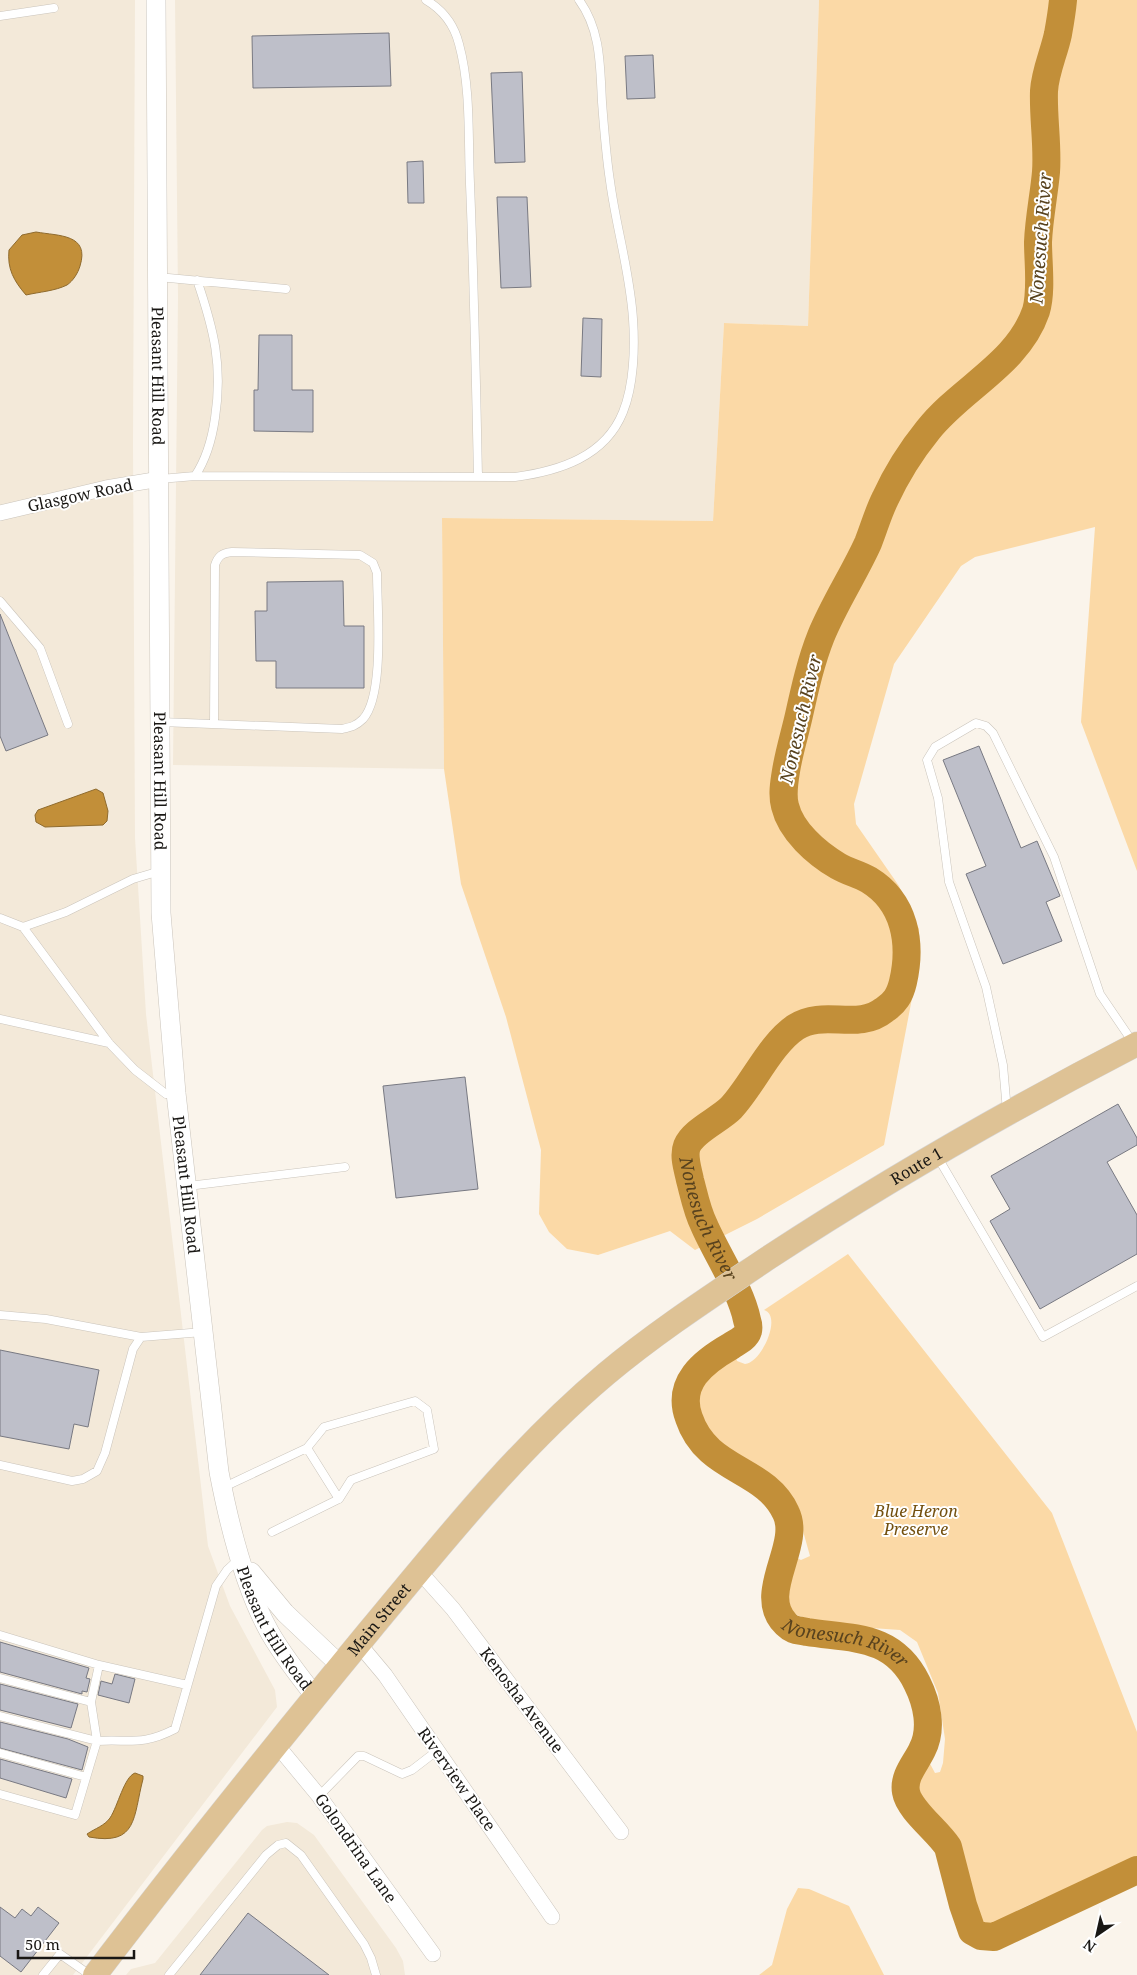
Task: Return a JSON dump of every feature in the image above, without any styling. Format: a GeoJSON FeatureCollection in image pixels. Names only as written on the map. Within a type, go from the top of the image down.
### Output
{"type":"FeatureCollection","features":[{"type":"Feature","properties":{"kind":"main road","name":"Route 1"},"geometry":{"type":"LineString","coordinates":[[703,1303],[749,1271],[936,1154],[1008,1113],[1136,1046]]}},
{"type":"Feature","properties":{"kind":"main road","name":"Main Street"},"geometry":{"type":"LineString","coordinates":[[99,1971],[276,1744],[495,1481],[580,1397],[636,1351],[703,1303]]}},
{"type":"Feature","properties":{"kind":"street","name":"Pleasant Hill Road"},"geometry":{"type":"LineString","coordinates":[[156,0],[161,871],[165,976],[176,1093],[222,1488],[256,1605],[270,1633],[315,1696]]}},
{"type":"Feature","properties":{"kind":"street","name":"Glasgow Road"},"geometry":{"type":"LineString","coordinates":[[0,512],[106,488],[160,479]]}},
{"type":"Feature","properties":{"kind":"street","name":"Pleasant Hill Road"},"geometry":{"type":"LineString","coordinates":[[241,1557],[266,1593],[340,1665]]}},
{"type":"Feature","properties":{"kind":"street","name":"Kenosha Avenue"},"geometry":{"type":"LineString","coordinates":[[419,1571],[453,1608],[621,1832]]}},
{"type":"Feature","properties":{"kind":"street","name":"Riverview Place"},"geometry":{"type":"LineString","coordinates":[[359,1644],[386,1675],[552,1917]]}},
{"type":"Feature","properties":{"kind":"street","name":"Golondrina Lane"},"geometry":{"type":"LineString","coordinates":[[276,1744],[296,1765],[433,1954]]}},
{"type":"Feature","properties":{"kind":"lane"},"geometry":{"type":"LineString","coordinates":[[426,0],[438,7],[454,28],[466,78],[473,259],[478,477]]}},
{"type":"Feature","properties":{"kind":"lane"},"geometry":{"type":"LineString","coordinates":[[160,479],[195,476],[515,477],[543,473],[580,459],[593,451],[610,435],[623,412],[628,391],[632,357],[633,319],[610,181],[600,58],[594,28],[579,0]]}},
{"type":"Feature","properties":{"kind":"lane"},"geometry":{"type":"LineString","coordinates":[[0,16],[54,8]]}},
{"type":"Feature","properties":{"kind":"lane"},"geometry":{"type":"LineString","coordinates":[[158,277],[286,289]]}},
{"type":"Feature","properties":{"kind":"lane"},"geometry":{"type":"LineString","coordinates":[[195,476],[205,458],[213,432],[218,396],[219,368],[212,324],[197,280]]}},
{"type":"Feature","properties":{"kind":"lane"},"geometry":{"type":"LineString","coordinates":[[160,722],[342,729],[354,726],[364,718],[373,699],[377,673],[377,573],[373,562],[360,555],[232,552],[224,553],[218,557],[215,565],[214,724]]}},
{"type":"Feature","properties":{"kind":"lane"},"geometry":{"type":"LineString","coordinates":[[0,602],[40,648],[68,724]]}},
{"type":"Feature","properties":{"kind":"lane"},"geometry":{"type":"LineString","coordinates":[[1008,1113],[1003,1065],[986,987],[949,882],[938,798],[927,760],[935,747],[976,723],[986,726],[993,733],[1054,857],[1100,994],[1136,1046]]}},
{"type":"Feature","properties":{"kind":"lane"},"geometry":{"type":"LineString","coordinates":[[24,926],[80,905],[133,879],[161,871]]}},
{"type":"Feature","properties":{"kind":"lane"},"geometry":{"type":"LineString","coordinates":[[0,918],[24,926],[109,1043],[135,1070],[166,1094],[176,1093]]}},
{"type":"Feature","properties":{"kind":"lane"},"geometry":{"type":"LineString","coordinates":[[0,1019],[109,1043]]}},
{"type":"Feature","properties":{"kind":"lane"},"geometry":{"type":"LineString","coordinates":[[936,1154],[1043,1337],[1137,1286]]}},
{"type":"Feature","properties":{"kind":"lane"},"geometry":{"type":"LineString","coordinates":[[188,1186],[345,1167]]}},
{"type":"Feature","properties":{"kind":"lane"},"geometry":{"type":"LineString","coordinates":[[0,1315],[46,1319],[141,1337],[204,1332]]}},
{"type":"Feature","properties":{"kind":"lane"},"geometry":{"type":"LineString","coordinates":[[0,1465],[68,1480],[83,1478],[97,1470],[105,1453],[133,1349],[141,1337]]}},
{"type":"Feature","properties":{"kind":"lane"},"geometry":{"type":"LineString","coordinates":[[222,1488],[307,1448],[324,1427],[415,1401],[427,1410],[434,1449],[352,1480],[339,1499],[272,1532]]}},
{"type":"Feature","properties":{"kind":"lane"},"geometry":{"type":"LineString","coordinates":[[307,1448],[339,1499]]}},
{"type":"Feature","properties":{"kind":"lane"},"geometry":{"type":"LineString","coordinates":[[0,1716],[97,1741],[157,1739],[175,1729],[216,1586],[227,1570],[241,1557]]}},
{"type":"Feature","properties":{"kind":"lane"},"geometry":{"type":"LineString","coordinates":[[0,1635],[98,1665],[187,1685]]}},
{"type":"Feature","properties":{"kind":"lane"},"geometry":{"type":"LineString","coordinates":[[0,1794],[75,1815],[97,1741],[91,1702],[98,1665]]}},
{"type":"Feature","properties":{"kind":"lane"},"geometry":{"type":"LineString","coordinates":[[0,1678],[91,1702]]}},
{"type":"Feature","properties":{"kind":"lane"},"geometry":{"type":"LineString","coordinates":[[319,1796],[358,1756],[364,1756],[402,1774],[438,1750]]}},
{"type":"Feature","properties":{"kind":"lane"},"geometry":{"type":"LineString","coordinates":[[0,1752],[86,1777]]}},
{"type":"Feature","properties":{"kind":"lane"},"geometry":{"type":"LineString","coordinates":[[169,1975],[266,1855],[278,1845],[286,1843],[301,1855],[364,1944],[376,1975]]}},
{"type":"Feature","properties":{"kind":"lane"},"geometry":{"type":"LineString","coordinates":[[43,1975],[60,1954],[99,1971]]}},
{"type":"Feature","properties":{"kind":"shaded area"},"geometry":{"type":"Polygon","coordinates":[[[0,0],[135,0],[133,444],[135,838],[146,1014],[208,1546],[230,1606],[275,1690],[277,1707],[73,1975],[0,1975],[0,0]]]}},
{"type":"Feature","properties":{"kind":"shaded area"},"geometry":{"type":"Polygon","coordinates":[[[175,0],[819,0],[808,326],[724,323],[713,521],[442,518],[444,769],[173,765],[178,297],[175,0]]]}},
{"type":"Feature","properties":{"kind":"shaded area"},"geometry":{"type":"Polygon","coordinates":[[[36,232],[70,238],[77,242],[81,248],[82,256],[78,271],[67,285],[26,295],[18,285],[10,269],[9,250],[22,235],[36,232]]]}},
{"type":"Feature","properties":{"kind":"shaded area"},"geometry":{"type":"Polygon","coordinates":[[[96,789],[103,793],[108,811],[107,821],[103,825],[45,827],[36,822],[35,815],[38,810],[96,789]]]}},
{"type":"Feature","properties":{"kind":"shaded area"},"geometry":{"type":"Polygon","coordinates":[[[135,1773],[143,1776],[143,1779],[131,1826],[125,1833],[117,1837],[105,1839],[89,1837],[87,1834],[108,1821],[124,1786],[135,1773]]]}},
{"type":"Feature","properties":{"kind":"shaded area"},"geometry":{"type":"Polygon","coordinates":[[[287,1822],[297,1823],[314,1835],[396,1948],[403,1961],[405,1975],[126,1975],[131,1969],[155,1963],[262,1830],[267,1826],[287,1822]]]}},
{"type":"Feature","properties":{"kind":"green space"},"geometry":{"type":"Polygon","coordinates":[[[819,0],[1137,0],[1137,871],[1081,722],[1095,527],[975,557],[961,566],[894,664],[854,804],[856,824],[899,886],[919,929],[917,972],[884,1145],[757,1219],[695,1250],[670,1231],[598,1255],[567,1249],[549,1232],[539,1214],[541,1150],[506,1017],[461,884],[444,769],[442,518],[713,521],[724,323],[808,326],[819,0]]]}},
{"type":"Feature","properties":{"kind":"green space","name":"Blue Heron Preserve"},"geometry":{"type":"Polygon","coordinates":[[[848,1254],[1052,1513],[1137,1732],[1137,1860],[1022,1908],[1006,1923],[996,1928],[984,1925],[975,1915],[968,1896],[967,1883],[970,1880],[955,1837],[929,1811],[915,1781],[922,1766],[928,1760],[935,1773],[940,1772],[943,1763],[945,1739],[938,1693],[917,1642],[900,1630],[829,1625],[799,1616],[787,1609],[784,1594],[788,1562],[795,1557],[801,1560],[810,1556],[803,1531],[787,1504],[787,1491],[778,1480],[739,1466],[717,1447],[711,1438],[696,1398],[697,1382],[706,1370],[709,1372],[713,1370],[726,1353],[734,1351],[737,1361],[745,1364],[751,1362],[757,1356],[768,1339],[771,1329],[769,1314],[764,1310],[848,1254]]]}},
{"type":"Feature","properties":{"kind":"green space"},"geometry":{"type":"Polygon","coordinates":[[[798,1888],[809,1889],[849,1906],[884,1975],[759,1975],[772,1965],[787,1909],[798,1888]]]}},
{"type":"Feature","properties":{"kind":"building"},"geometry":{"type":"Polygon","coordinates":[[[389,33],[391,86],[253,88],[252,36],[389,33]]]}},
{"type":"Feature","properties":{"kind":"building"},"geometry":{"type":"Polygon","coordinates":[[[653,55],[655,98],[627,99],[625,56],[653,55]]]}},
{"type":"Feature","properties":{"kind":"building"},"geometry":{"type":"Polygon","coordinates":[[[522,72],[525,162],[495,163],[491,73],[522,72]]]}},
{"type":"Feature","properties":{"kind":"building"},"geometry":{"type":"Polygon","coordinates":[[[423,161],[424,203],[408,203],[407,162],[423,161]]]}},
{"type":"Feature","properties":{"kind":"building"},"geometry":{"type":"Polygon","coordinates":[[[497,197],[527,197],[531,287],[501,288],[497,197]]]}},
{"type":"Feature","properties":{"kind":"building"},"geometry":{"type":"Polygon","coordinates":[[[583,318],[602,319],[601,377],[581,376],[583,318]]]}},
{"type":"Feature","properties":{"kind":"building"},"geometry":{"type":"Polygon","coordinates":[[[259,335],[292,335],[292,390],[313,390],[313,432],[254,431],[254,390],[258,390],[259,335]]]}},
{"type":"Feature","properties":{"kind":"building"},"geometry":{"type":"Polygon","coordinates":[[[343,581],[344,626],[364,626],[364,688],[276,688],[276,661],[256,661],[255,611],[267,611],[267,582],[343,581]]]}},
{"type":"Feature","properties":{"kind":"building"},"geometry":{"type":"Polygon","coordinates":[[[0,614],[48,735],[6,751],[0,736],[0,614]]]}},
{"type":"Feature","properties":{"kind":"building"},"geometry":{"type":"Polygon","coordinates":[[[979,746],[1021,848],[1037,841],[1060,896],[1046,902],[1062,941],[1003,964],[966,874],[986,866],[943,760],[979,746]]]}},
{"type":"Feature","properties":{"kind":"building"},"geometry":{"type":"Polygon","coordinates":[[[465,1077],[478,1189],[396,1198],[383,1086],[465,1077]]]}},
{"type":"Feature","properties":{"kind":"building"},"geometry":{"type":"Polygon","coordinates":[[[1118,1104],[1137,1138],[1137,1145],[1107,1162],[1137,1215],[1137,1254],[1040,1309],[990,1221],[1010,1209],[991,1176],[1118,1104]]]}},
{"type":"Feature","properties":{"kind":"building"},"geometry":{"type":"Polygon","coordinates":[[[0,1350],[99,1370],[88,1427],[74,1424],[69,1449],[0,1436],[0,1350]]]}},
{"type":"Feature","properties":{"kind":"building"},"geometry":{"type":"Polygon","coordinates":[[[0,1642],[89,1668],[86,1678],[90,1679],[87,1692],[82,1691],[82,1694],[0,1672],[0,1642]]]}},
{"type":"Feature","properties":{"kind":"building"},"geometry":{"type":"Polygon","coordinates":[[[115,1674],[135,1679],[129,1703],[98,1695],[101,1681],[112,1684],[115,1674]]]}},
{"type":"Feature","properties":{"kind":"building"},"geometry":{"type":"Polygon","coordinates":[[[0,1684],[78,1704],[71,1728],[0,1710],[0,1684]]]}},
{"type":"Feature","properties":{"kind":"building"},"geometry":{"type":"Polygon","coordinates":[[[0,1722],[68,1739],[88,1747],[82,1770],[0,1748],[0,1722]]]}},
{"type":"Feature","properties":{"kind":"building"},"geometry":{"type":"Polygon","coordinates":[[[0,1759],[72,1779],[66,1798],[0,1778],[0,1759]]]}},
{"type":"Feature","properties":{"kind":"building"},"geometry":{"type":"Polygon","coordinates":[[[0,1907],[15,1918],[22,1909],[31,1916],[38,1907],[59,1923],[21,1972],[0,1956],[0,1907]]]}},
{"type":"Feature","properties":{"kind":"building"},"geometry":{"type":"Polygon","coordinates":[[[248,1913],[329,1975],[200,1975],[248,1913]]]}},
{"type":"Feature","properties":{"kind":"waterway","name":"Nonesuch River"},"geometry":{"type":"LineString","coordinates":[[1063,0],[1058,34],[1044,91],[1046,162],[1038,242],[1039,286],[1036,311],[1028,330],[1016,346],[988,375],[941,415],[916,446],[894,481],[880,510],[868,543],[817,645],[785,775],[784,802],[788,815],[799,833],[813,848],[830,861],[869,880],[881,889],[891,900],[898,912],[906,938],[907,953],[902,987],[894,1001],[874,1016],[852,1020],[818,1020],[796,1027],[778,1044],[731,1108],[695,1135],[687,1146],[686,1163],[699,1214],[739,1296],[748,1322],[748,1331],[743,1338],[711,1359],[695,1375],[689,1384],[686,1394],[686,1406],[697,1436],[709,1449],[722,1460],[765,1486],[777,1498],[786,1513],[789,1526],[788,1540],[775,1599],[778,1612],[786,1624],[796,1630],[855,1638],[884,1647],[896,1655],[907,1667],[917,1683],[924,1699],[928,1725],[922,1750],[906,1781],[906,1792],[912,1806],[948,1847],[963,1905],[972,1931],[981,1936],[994,1937],[1137,1870]]}}]}
